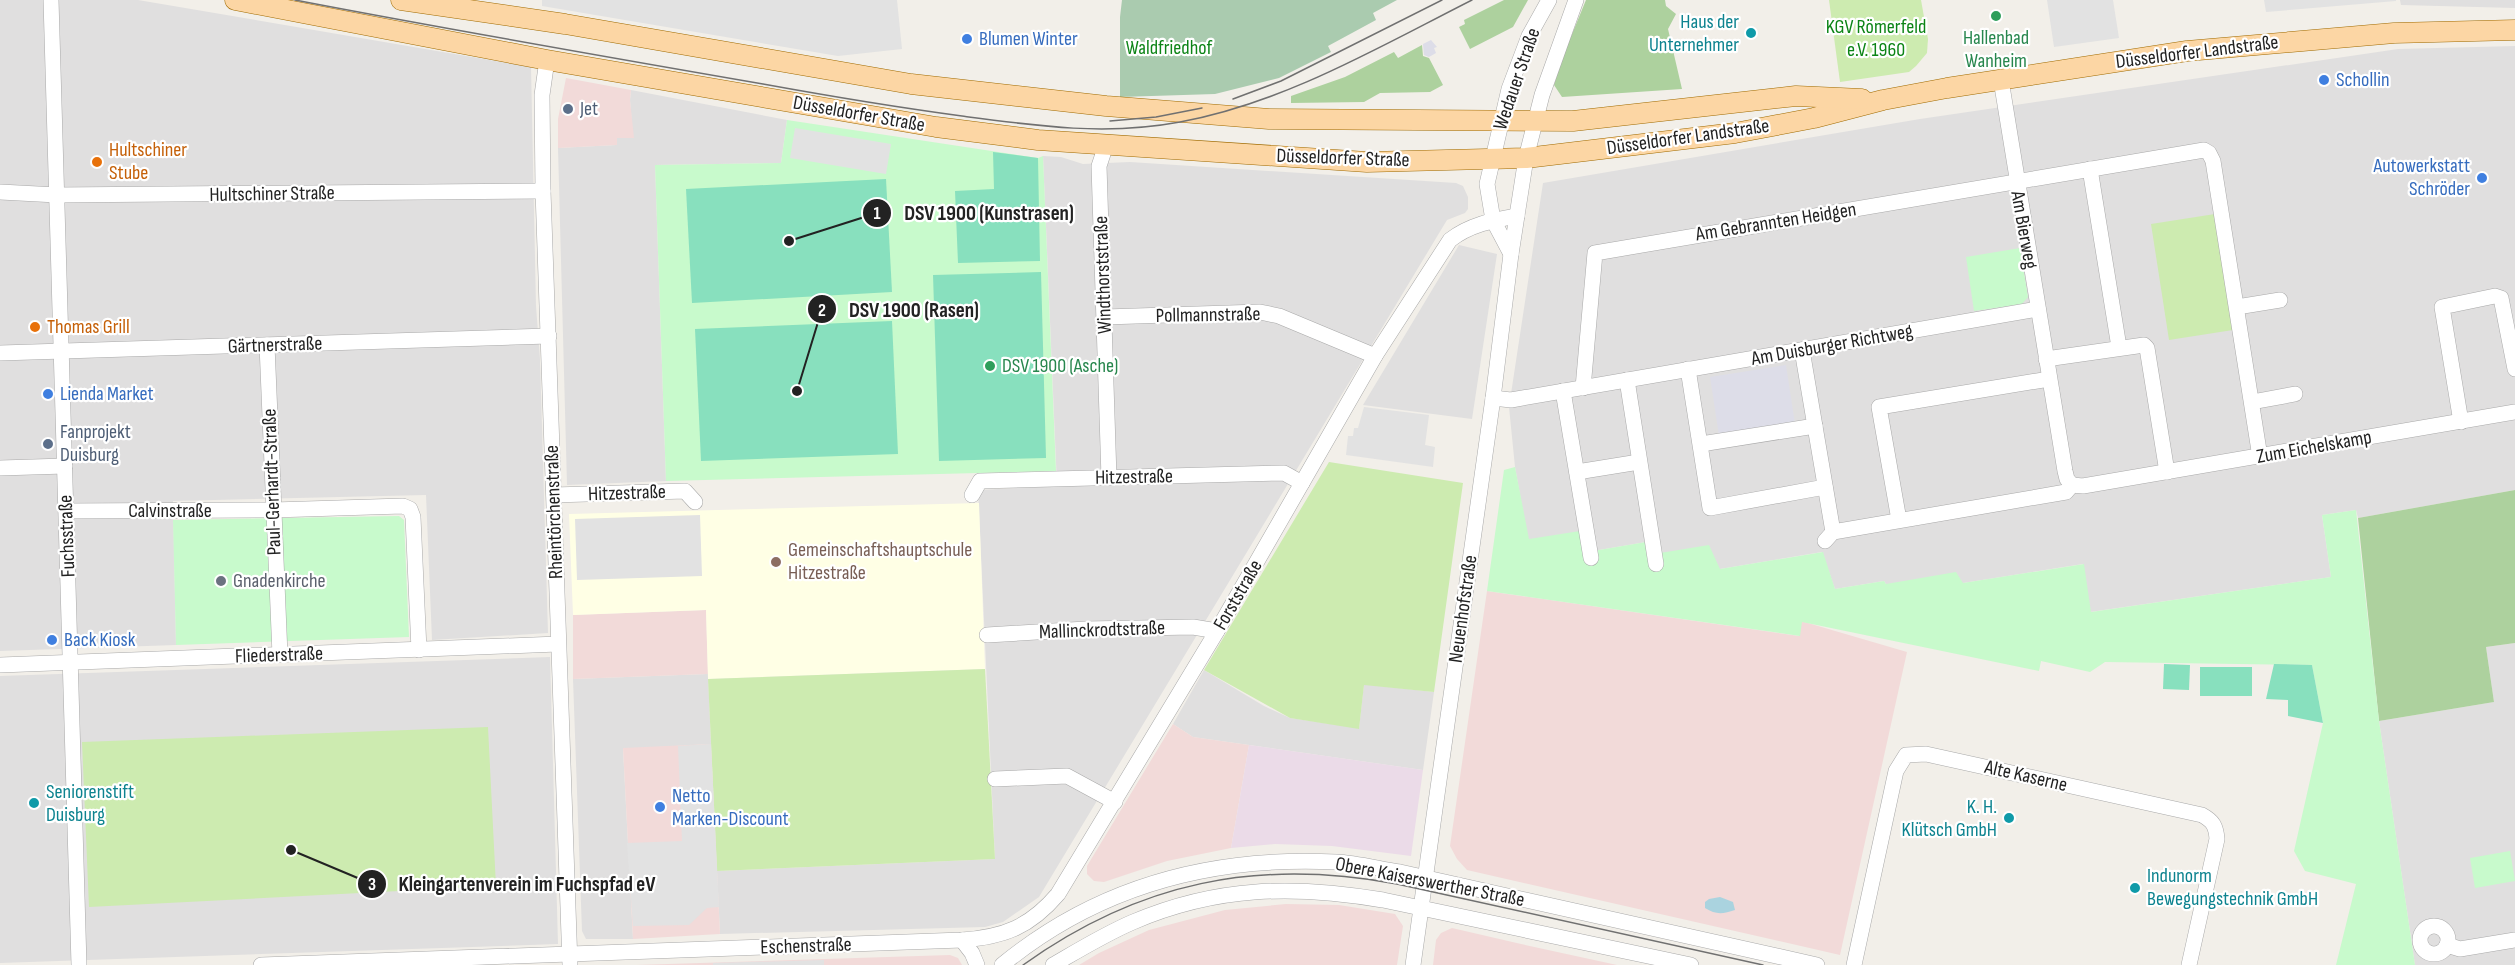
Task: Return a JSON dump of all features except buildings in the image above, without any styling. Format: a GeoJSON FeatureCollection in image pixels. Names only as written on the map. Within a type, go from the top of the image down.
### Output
{"type":"FeatureCollection","features":[{"type":"Feature","properties":{"kind":"main road","name":"Düsseldorfer Straße"},"geometry":{"type":"LineString","coordinates":[[235,0],[547,60],[936,127],[1038,140],[1367,162],[1491,160]]}},
{"type":"Feature","properties":{"kind":"main road","name":"Düsseldorfer Straße"},"geometry":{"type":"LineString","coordinates":[[401,0],[554,22],[911,84],[970,92],[1269,119],[1500,122]]}},
{"type":"Feature","properties":{"kind":"main road","name":"Düsseldorfer Landstraße"},"geometry":{"type":"LineString","coordinates":[[1491,160],[1526,158],[1735,133],[1814,118],[1882,100],[2187,51],[2394,33],[2515,30]]}},
{"type":"Feature","properties":{"kind":"main road","name":"Düsseldorfer Landstraße"},"geometry":{"type":"LineString","coordinates":[[1500,122],[1573,121],[1797,96],[1882,100]]}},
{"type":"Feature","properties":{"kind":"street","name":"Fuchsstraße"},"geometry":{"type":"LineString","coordinates":[[51,0],[63,351],[79,965]]}},
{"type":"Feature","properties":{"kind":"street","name":"Wedauer Straße"},"geometry":{"type":"LineString","coordinates":[[1491,160],[1518,62],[1549,0]]}},
{"type":"Feature","properties":{"kind":"street","name":"Wedauer Straße"},"geometry":{"type":"LineString","coordinates":[[1535,122],[1557,50],[1576,0]]}},
{"type":"Feature","properties":{"kind":"street","name":"Rheintörchenstraße"},"geometry":{"type":"LineString","coordinates":[[547,60],[542,94],[543,191],[569,960]]}},
{"type":"Feature","properties":{"kind":"street","name":"Am Bierweg"},"geometry":{"type":"LineString","coordinates":[[2001,80],[2066,477],[2072,485]]}},
{"type":"Feature","properties":{"kind":"street","name":"Neuenhofstraße"},"geometry":{"type":"LineString","coordinates":[[1413,965],[1427,878],[1441,760],[1493,398],[1511,254],[1526,158],[1535,122]]}},
{"type":"Feature","properties":{"kind":"street","name":"Windthorststraße"},"geometry":{"type":"LineString","coordinates":[[1106,145],[1099,166],[1109,478]]}},
{"type":"Feature","properties":{"kind":"street","name":"Am Gebrannten Heidgen"},"geometry":{"type":"LineString","coordinates":[[1583,388],[1595,253],[2200,150],[2209,153],[2213,161],[2260,457]]}},
{"type":"Feature","properties":{"kind":"street"},"geometry":{"type":"LineString","coordinates":[[1491,160],[1487,184],[1492,220],[1511,254]]}},
{"type":"Feature","properties":{"kind":"street"},"geometry":{"type":"LineString","coordinates":[[2090,170],[2119,347]]}},
{"type":"Feature","properties":{"kind":"street","name":"Hultschiner Straße"},"geometry":{"type":"LineString","coordinates":[[0,192],[57,195],[543,191]]}},
{"type":"Feature","properties":{"kind":"street"},"geometry":{"type":"LineString","coordinates":[[1492,220],[1517,216]]}},
{"type":"Feature","properties":{"kind":"street","name":"Forststraße"},"geometry":{"type":"LineString","coordinates":[[962,940],[993,938],[1010,932],[1047,907],[1058,894],[1218,631],[1376,356],[1450,240],[1463,231],[1492,220]]}},
{"type":"Feature","properties":{"kind":"street"},"geometry":{"type":"LineString","coordinates":[[2461,422],[2442,307],[2495,296],[2501,297],[2515,369]]}},
{"type":"Feature","properties":{"kind":"street"},"geometry":{"type":"LineString","coordinates":[[2237,307],[2280,300]]}},
{"type":"Feature","properties":{"kind":"street","name":"Am Duisburger Richtweg"},"geometry":{"type":"LineString","coordinates":[[1493,398],[1511,400],[2038,309]]}},
{"type":"Feature","properties":{"kind":"street","name":"Pollmannstraße"},"geometry":{"type":"LineString","coordinates":[[1105,317],[1260,312],[1279,316],[1376,356]]}},
{"type":"Feature","properties":{"kind":"street","name":"Gärtnerstraße"},"geometry":{"type":"LineString","coordinates":[[0,353],[549,336]]}},
{"type":"Feature","properties":{"kind":"street"},"geometry":{"type":"LineString","coordinates":[[2046,359],[2138,344],[2144,345],[2147,348],[2167,472]]}},
{"type":"Feature","properties":{"kind":"street","name":"Paul-Gerhardt-Straße"},"geometry":{"type":"LineString","coordinates":[[267,345],[280,656]]}},
{"type":"Feature","properties":{"kind":"street","name":"Zum Eichelskamp"},"geometry":{"type":"LineString","coordinates":[[1802,350],[1825,488],[1829,536],[1899,520],[2066,492],[2072,485],[2083,486],[2260,457],[2515,412]]}},
{"type":"Feature","properties":{"kind":"street"},"geometry":{"type":"LineString","coordinates":[[1688,369],[1710,508],[1825,488]]}},
{"type":"Feature","properties":{"kind":"street"},"geometry":{"type":"LineString","coordinates":[[1899,520],[1879,407],[2049,379]]}},
{"type":"Feature","properties":{"kind":"street"},"geometry":{"type":"LineString","coordinates":[[1627,380],[1656,564]]}},
{"type":"Feature","properties":{"kind":"street"},"geometry":{"type":"LineString","coordinates":[[1563,391],[1591,558]]}},
{"type":"Feature","properties":{"kind":"street"},"geometry":{"type":"LineString","coordinates":[[2252,402],[2295,394]]}},
{"type":"Feature","properties":{"kind":"street"},"geometry":{"type":"LineString","coordinates":[[1701,444],[1815,426]]}},
{"type":"Feature","properties":{"kind":"street"},"geometry":{"type":"LineString","coordinates":[[1577,472],[1639,462]]}},
{"type":"Feature","properties":{"kind":"street"},"geometry":{"type":"LineString","coordinates":[[0,468],[65,466]]}},
{"type":"Feature","properties":{"kind":"street","name":"Hitzestraße"},"geometry":{"type":"LineString","coordinates":[[972,495],[980,481],[1284,473],[1302,483]]}},
{"type":"Feature","properties":{"kind":"street","name":"Hitzestraße"},"geometry":{"type":"LineString","coordinates":[[554,495],[685,491],[695,502]]}},
{"type":"Feature","properties":{"kind":"street","name":"Calvinstraße"},"geometry":{"type":"LineString","coordinates":[[66,511],[273,510],[404,506],[410,509],[414,517],[419,650]]}},
{"type":"Feature","properties":{"kind":"street","name":"Mallinckrodtstraße"},"geometry":{"type":"LineString","coordinates":[[987,634],[1181,627],[1218,631]]}},
{"type":"Feature","properties":{"kind":"street","name":"Fliederstraße"},"geometry":{"type":"LineString","coordinates":[[0,665],[558,644]]}},
{"type":"Feature","properties":{"kind":"street","name":"Alte Kaserne"},"geometry":{"type":"LineString","coordinates":[[1854,965],[1896,771],[1906,755],[1926,753],[2190,813],[2211,820],[2217,828],[2217,839],[2189,965]]}},
{"type":"Feature","properties":{"kind":"street"},"geometry":{"type":"LineString","coordinates":[[995,779],[1067,776],[1115,802]]}},
{"type":"Feature","properties":{"kind":"street","name":"Obere Kaiserswerther Straße"},"geometry":{"type":"LineString","coordinates":[[1002,965],[1060,924],[1129,891],[1176,875],[1228,866],[1282,861],[1339,862],[1427,878],[1817,965]]}},
{"type":"Feature","properties":{"kind":"street","name":"Obere Kaiserswerther Straße"},"geometry":{"type":"LineString","coordinates":[[1053,965],[1132,922],[1177,906],[1230,894],[1288,889],[1333,891],[1691,965]]}},
{"type":"Feature","properties":{"kind":"street"},"geometry":{"type":"LineString","coordinates":[[962,940],[972,953],[977,965]]}},
{"type":"Feature","properties":{"kind":"street","name":"Eschenstraße"},"geometry":{"type":"LineString","coordinates":[[261,965],[569,960],[962,940]]}},
{"type":"Feature","properties":{"kind":"street"},"geometry":{"type":"LineString","coordinates":[[2446,945],[2460,949],[2515,940]]}},
{"type":"Feature","properties":{"kind":"shaded area"},"geometry":{"type":"Polygon","coordinates":[[[0,0],[138,0],[531,67],[536,306],[540,359],[548,633],[432,640],[426,495],[173,501],[176,645],[0,651],[0,0]]]}},
{"type":"Feature","properties":{"kind":"shaded area"},"geometry":{"type":"Polygon","coordinates":[[[542,0],[897,0],[902,49],[838,56],[542,6],[542,0]]]}},
{"type":"Feature","properties":{"kind":"shaded area"},"geometry":{"type":"Polygon","coordinates":[[[2047,0],[2113,0],[2119,38],[2054,47],[2047,0]]]}},
{"type":"Feature","properties":{"kind":"shaded area"},"geometry":{"type":"Polygon","coordinates":[[[2264,0],[2396,0],[2396,1],[2266,12],[2264,0]]]}},
{"type":"Feature","properties":{"kind":"shaded area"},"geometry":{"type":"Polygon","coordinates":[[[2400,0],[2515,0],[2515,8],[2401,5],[2400,0]]]}},
{"type":"Feature","properties":{"kind":"shaded area"},"geometry":{"type":"Polygon","coordinates":[[[1431,40],[1437,47],[1434,48],[1436,53],[1429,57],[1424,55],[1423,44],[1431,40]]]}},
{"type":"Feature","properties":{"kind":"shaded area"},"geometry":{"type":"Polygon","coordinates":[[[2515,46],[2515,490],[2358,518],[2356,510],[2322,515],[2331,577],[2090,612],[2083,564],[1963,583],[1886,584],[1884,581],[1835,589],[1822,552],[1720,569],[1660,553],[1646,542],[1593,551],[1528,540],[1515,467],[1509,407],[1543,183],[1920,119],[2398,49],[2515,46]]]}},
{"type":"Feature","properties":{"kind":"shaded area"},"geometry":{"type":"Polygon","coordinates":[[[566,78],[631,90],[634,138],[617,138],[617,145],[558,148],[558,119],[566,78]]]}},
{"type":"Feature","properties":{"kind":"shaded area"},"geometry":{"type":"Polygon","coordinates":[[[631,90],[787,120],[781,163],[655,165],[666,481],[567,485],[558,148],[616,145],[617,138],[633,138],[631,90]]]}},
{"type":"Feature","properties":{"kind":"shaded area"},"geometry":{"type":"Polygon","coordinates":[[[795,128],[891,144],[886,174],[790,158],[795,128]]]}},
{"type":"Feature","properties":{"kind":"shaded area"},"geometry":{"type":"Polygon","coordinates":[[[1043,156],[1061,157],[1083,164],[1130,162],[1456,183],[1463,186],[1468,197],[1468,209],[1465,213],[1447,220],[1039,897],[1003,922],[985,927],[720,934],[717,871],[995,859],[978,490],[1057,486],[1043,156]]]}},
{"type":"Feature","properties":{"kind":"shaded area"},"geometry":{"type":"Polygon","coordinates":[[[1459,245],[1497,254],[1472,419],[1363,405],[1459,245]]]}},
{"type":"Feature","properties":{"kind":"shaded area"},"geometry":{"type":"Polygon","coordinates":[[[1786,365],[1795,424],[1719,436],[1710,377],[1786,365]]]}},
{"type":"Feature","properties":{"kind":"shaded area"},"geometry":{"type":"Polygon","coordinates":[[[1364,407],[1429,415],[1425,445],[1435,447],[1433,467],[1346,455],[1348,436],[1353,436],[1354,428],[1358,428],[1364,407]]]}},
{"type":"Feature","properties":{"kind":"shaded area","name":"Gemeinschaftshauptschule Hitzestraße"},"geometry":{"type":"Polygon","coordinates":[[[979,503],[985,669],[708,679],[706,610],[573,615],[569,514],[979,503]]]}},
{"type":"Feature","properties":{"kind":"shaded area"},"geometry":{"type":"Polygon","coordinates":[[[700,515],[702,576],[577,580],[575,519],[700,515]]]}},
{"type":"Feature","properties":{"kind":"shaded area"},"geometry":{"type":"Polygon","coordinates":[[[1487,591],[1799,636],[1801,621],[1907,652],[1840,955],[1467,870],[1457,859],[1450,846],[1487,591]]]}},
{"type":"Feature","properties":{"kind":"shaded area"},"geometry":{"type":"Polygon","coordinates":[[[706,610],[708,674],[573,679],[573,615],[706,610]]]}},
{"type":"Feature","properties":{"kind":"shaded area"},"geometry":{"type":"Polygon","coordinates":[[[2515,643],[2515,965],[2415,965],[2379,721],[2494,702],[2486,647],[2515,643]]]}},
{"type":"Feature","properties":{"kind":"shaded area"},"geometry":{"type":"Polygon","coordinates":[[[550,657],[558,944],[0,963],[0,676],[550,657]]]}},
{"type":"Feature","properties":{"kind":"shaded area"},"geometry":{"type":"Polygon","coordinates":[[[1204,670],[1264,706],[1290,718],[1359,728],[1364,684],[1434,692],[1423,770],[1193,737],[1173,724],[1204,670]]]}},
{"type":"Feature","properties":{"kind":"shaded area"},"geometry":{"type":"Polygon","coordinates":[[[708,674],[711,744],[623,749],[633,939],[586,939],[582,931],[573,679],[708,674]]]}},
{"type":"Feature","properties":{"kind":"shaded area"},"geometry":{"type":"Polygon","coordinates":[[[1173,724],[1193,737],[1249,745],[1231,848],[1167,861],[1104,882],[1094,881],[1087,874],[1087,866],[1173,724]]]}},
{"type":"Feature","properties":{"kind":"shaded area"},"geometry":{"type":"Polygon","coordinates":[[[711,744],[720,934],[633,939],[623,748],[711,744]]]}},
{"type":"Feature","properties":{"kind":"shaded area"},"geometry":{"type":"Polygon","coordinates":[[[711,744],[719,907],[707,908],[689,925],[633,926],[627,843],[682,841],[678,746],[711,744]]]}},
{"type":"Feature","properties":{"kind":"shaded area"},"geometry":{"type":"Polygon","coordinates":[[[1249,745],[1423,770],[1411,856],[1332,846],[1275,844],[1231,848],[1249,745]]]}},
{"type":"Feature","properties":{"kind":"shaded area"},"geometry":{"type":"Polygon","coordinates":[[[1286,904],[1339,905],[1395,914],[1403,926],[1397,965],[1079,965],[1149,930],[1225,910],[1286,904]]]}},
{"type":"Feature","properties":{"kind":"shaded area"},"geometry":{"type":"Polygon","coordinates":[[[1452,928],[1617,965],[1433,965],[1436,940],[1441,933],[1452,928]]]}},
{"type":"Feature","properties":{"kind":"shaded area"},"geometry":{"type":"Polygon","coordinates":[[[950,955],[958,958],[962,965],[636,965],[950,955]]]}},
{"type":"Feature","properties":{"kind":"shaded area"},"geometry":{"type":"Polygon","coordinates":[[[824,960],[824,965],[713,965],[713,963],[824,960]]]}},
{"type":"Feature","properties":{"kind":"green space","name":"Waldfriedhof"},"geometry":{"type":"Polygon","coordinates":[[[1122,0],[1397,0],[1373,13],[1376,20],[1328,46],[1331,52],[1279,78],[1215,94],[1120,97],[1122,0]]]}},
{"type":"Feature","properties":{"kind":"green space"},"geometry":{"type":"Polygon","coordinates":[[[1504,0],[1528,0],[1513,27],[1470,49],[1459,27],[1465,24],[1464,20],[1504,0]]]}},
{"type":"Feature","properties":{"kind":"green space"},"geometry":{"type":"Polygon","coordinates":[[[1586,0],[1665,0],[1666,6],[1676,14],[1668,29],[1682,89],[1562,97],[1554,85],[1561,61],[1586,0]]]}},
{"type":"Feature","properties":{"kind":"green space","name":"KGV Römerfeld e.V. 1960"},"geometry":{"type":"Polygon","coordinates":[[[1829,0],[1921,0],[1928,39],[1927,53],[1909,72],[1840,82],[1829,0]]]}},
{"type":"Feature","properties":{"kind":"green space"},"geometry":{"type":"Polygon","coordinates":[[[1422,45],[1423,56],[1429,58],[1443,85],[1430,92],[1380,93],[1364,102],[1291,103],[1291,96],[1345,77],[1394,52],[1398,58],[1422,45]]]}},
{"type":"Feature","properties":{"kind":"green space"},"geometry":{"type":"Polygon","coordinates":[[[787,120],[1038,158],[1043,156],[1056,471],[666,481],[655,165],[781,163],[787,120]]]}},
{"type":"Feature","properties":{"kind":"green space"},"geometry":{"type":"Polygon","coordinates":[[[993,152],[1038,158],[1040,261],[958,263],[955,191],[994,189],[993,152]]]}},
{"type":"Feature","properties":{"kind":"green space"},"geometry":{"type":"Polygon","coordinates":[[[886,179],[892,292],[692,303],[686,189],[886,179]]]}},
{"type":"Feature","properties":{"kind":"green space"},"geometry":{"type":"Polygon","coordinates":[[[2215,214],[2233,330],[2169,340],[2151,224],[2215,214]]]}},
{"type":"Feature","properties":{"kind":"green space"},"geometry":{"type":"Polygon","coordinates":[[[2020,248],[2028,297],[2022,304],[1974,311],[1966,257],[2020,248]]]}},
{"type":"Feature","properties":{"kind":"green space","name":"DSV 1900 (Asche)"},"geometry":{"type":"Polygon","coordinates":[[[1041,272],[1046,458],[939,461],[933,275],[1041,272]]]}},
{"type":"Feature","properties":{"kind":"green space"},"geometry":{"type":"Polygon","coordinates":[[[892,321],[898,454],[701,461],[695,329],[892,321]]]}},
{"type":"Feature","properties":{"kind":"green space"},"geometry":{"type":"Polygon","coordinates":[[[1329,462],[1463,483],[1434,692],[1364,685],[1359,729],[1290,718],[1204,670],[1329,462]]]}},
{"type":"Feature","properties":{"kind":"green space"},"geometry":{"type":"Polygon","coordinates":[[[1515,467],[1529,539],[1580,531],[1593,551],[1646,542],[1660,553],[1709,545],[1720,569],[1823,552],[1835,589],[1884,581],[1886,584],[1956,572],[1963,583],[2084,564],[2091,612],[2331,577],[2322,515],[2356,510],[2379,721],[2415,965],[2336,965],[2356,884],[2305,871],[2294,851],[2323,723],[2312,665],[2105,662],[2090,672],[2041,661],[2039,671],[1802,622],[1800,636],[1487,591],[1504,470],[1515,467]]]}},
{"type":"Feature","properties":{"kind":"green space"},"geometry":{"type":"Polygon","coordinates":[[[2515,490],[2515,643],[2486,647],[2494,702],[2379,721],[2358,518],[2515,490]]]}},
{"type":"Feature","properties":{"kind":"green space"},"geometry":{"type":"Polygon","coordinates":[[[399,516],[404,520],[409,637],[176,645],[173,520],[399,516]]]}},
{"type":"Feature","properties":{"kind":"green space"},"geometry":{"type":"Polygon","coordinates":[[[2164,664],[2190,665],[2189,690],[2163,689],[2164,664]]]}},
{"type":"Feature","properties":{"kind":"green space"},"geometry":{"type":"Polygon","coordinates":[[[2274,664],[2312,665],[2323,723],[2288,716],[2288,700],[2266,699],[2274,664]]]}},
{"type":"Feature","properties":{"kind":"green space"},"geometry":{"type":"Polygon","coordinates":[[[2200,667],[2252,667],[2252,696],[2200,696],[2200,667]]]}},
{"type":"Feature","properties":{"kind":"green space"},"geometry":{"type":"Polygon","coordinates":[[[985,669],[995,859],[717,871],[708,679],[985,669]]]}},
{"type":"Feature","properties":{"kind":"green space"},"geometry":{"type":"Polygon","coordinates":[[[488,727],[496,886],[89,907],[82,742],[488,727]]]}},
{"type":"Feature","properties":{"kind":"green space"},"geometry":{"type":"Polygon","coordinates":[[[2510,851],[2515,881],[2475,888],[2470,858],[2510,851]]]}},
{"type":"Feature","properties":{"kind":"water"},"geometry":{"type":"Polygon","coordinates":[[[1720,897],[1733,902],[1735,910],[1720,913],[1705,908],[1705,902],[1709,899],[1720,897]]]}},
{"type":"Feature","properties":{"kind":"tram line"},"geometry":{"type":"LineString","coordinates":[[295,0],[862,101],[1017,123],[1098,129],[1180,122],[1256,102],[1330,72],[1472,0]]}},
{"type":"Feature","properties":{"kind":"tram line"},"geometry":{"type":"LineString","coordinates":[[1233,99],[1281,81],[1442,0]]}},
{"type":"Feature","properties":{"kind":"tram line"},"geometry":{"type":"LineString","coordinates":[[1110,121],[1156,117],[1202,108]]}},
{"type":"Feature","properties":{"kind":"tram line"},"geometry":{"type":"LineString","coordinates":[[1023,965],[1067,937],[1111,914],[1155,896],[1201,884],[1248,876],[1296,874],[1345,877],[1397,884],[1763,965]]}},
{"type":"Feature","properties":{"kind":"place","name":"Hallenbad Wanheim"},"geometry":{"type":"Point","coordinates":[1996,16]}},
{"type":"Feature","properties":{"kind":"place","name":"Haus der Unternehmer"},"geometry":{"type":"Point","coordinates":[1751,33]}},
{"type":"Feature","properties":{"kind":"place","name":"Blumen Winter"},"geometry":{"type":"Point","coordinates":[967,39]}},
{"type":"Feature","properties":{"kind":"place","name":"Schollin"},"geometry":{"type":"Point","coordinates":[2324,80]}},
{"type":"Feature","properties":{"kind":"place","name":"Jet"},"geometry":{"type":"Point","coordinates":[568,109]}},
{"type":"Feature","properties":{"kind":"place","name":"Hultschiner Stube"},"geometry":{"type":"Point","coordinates":[97,162]}},
{"type":"Feature","properties":{"kind":"place","name":"Autowerkstatt Schröder"},"geometry":{"type":"Point","coordinates":[2482,178]}},
{"type":"Feature","properties":{"kind":"place","name":"DSV 1900 (Kunstrasen)"},"geometry":{"type":"Point","coordinates":[789,241]}},
{"type":"Feature","properties":{"kind":"place","name":"Thomas Grill"},"geometry":{"type":"Point","coordinates":[35,327]}},
{"type":"Feature","properties":{"kind":"place","name":"DSV 1900 (Asche)"},"geometry":{"type":"Point","coordinates":[990,366]}},
{"type":"Feature","properties":{"kind":"place","name":"DSV 1900 (Rasen)"},"geometry":{"type":"Point","coordinates":[797,391]}},
{"type":"Feature","properties":{"kind":"place","name":"Lienda Market"},"geometry":{"type":"Point","coordinates":[48,394]}},
{"type":"Feature","properties":{"kind":"place","name":"Fanprojekt Duisburg"},"geometry":{"type":"Point","coordinates":[48,444]}},
{"type":"Feature","properties":{"kind":"place","name":"Gemeinschaftshauptschule Hitzestraße"},"geometry":{"type":"Point","coordinates":[776,562]}},
{"type":"Feature","properties":{"kind":"place","name":"Gnadenkirche"},"geometry":{"type":"Point","coordinates":[221,581]}},
{"type":"Feature","properties":{"kind":"place","name":"Back Kiosk"},"geometry":{"type":"Point","coordinates":[52,640]}},
{"type":"Feature","properties":{"kind":"place","name":"Seniorenstift Duisburg"},"geometry":{"type":"Point","coordinates":[34,803]}},
{"type":"Feature","properties":{"kind":"place","name":"Netto Marken-Discount"},"geometry":{"type":"Point","coordinates":[660,807]}},
{"type":"Feature","properties":{"kind":"place","name":"K. H. Klütsch GmbH"},"geometry":{"type":"Point","coordinates":[2009,818]}},
{"type":"Feature","properties":{"kind":"place","name":"Kleingartenverein im Fuchspfad eV"},"geometry":{"type":"Point","coordinates":[291,850]}},
{"type":"Feature","properties":{"kind":"place","name":"Indunorm Bewegungstechnik GmbH"},"geometry":{"type":"Point","coordinates":[2135,888]}}]}
